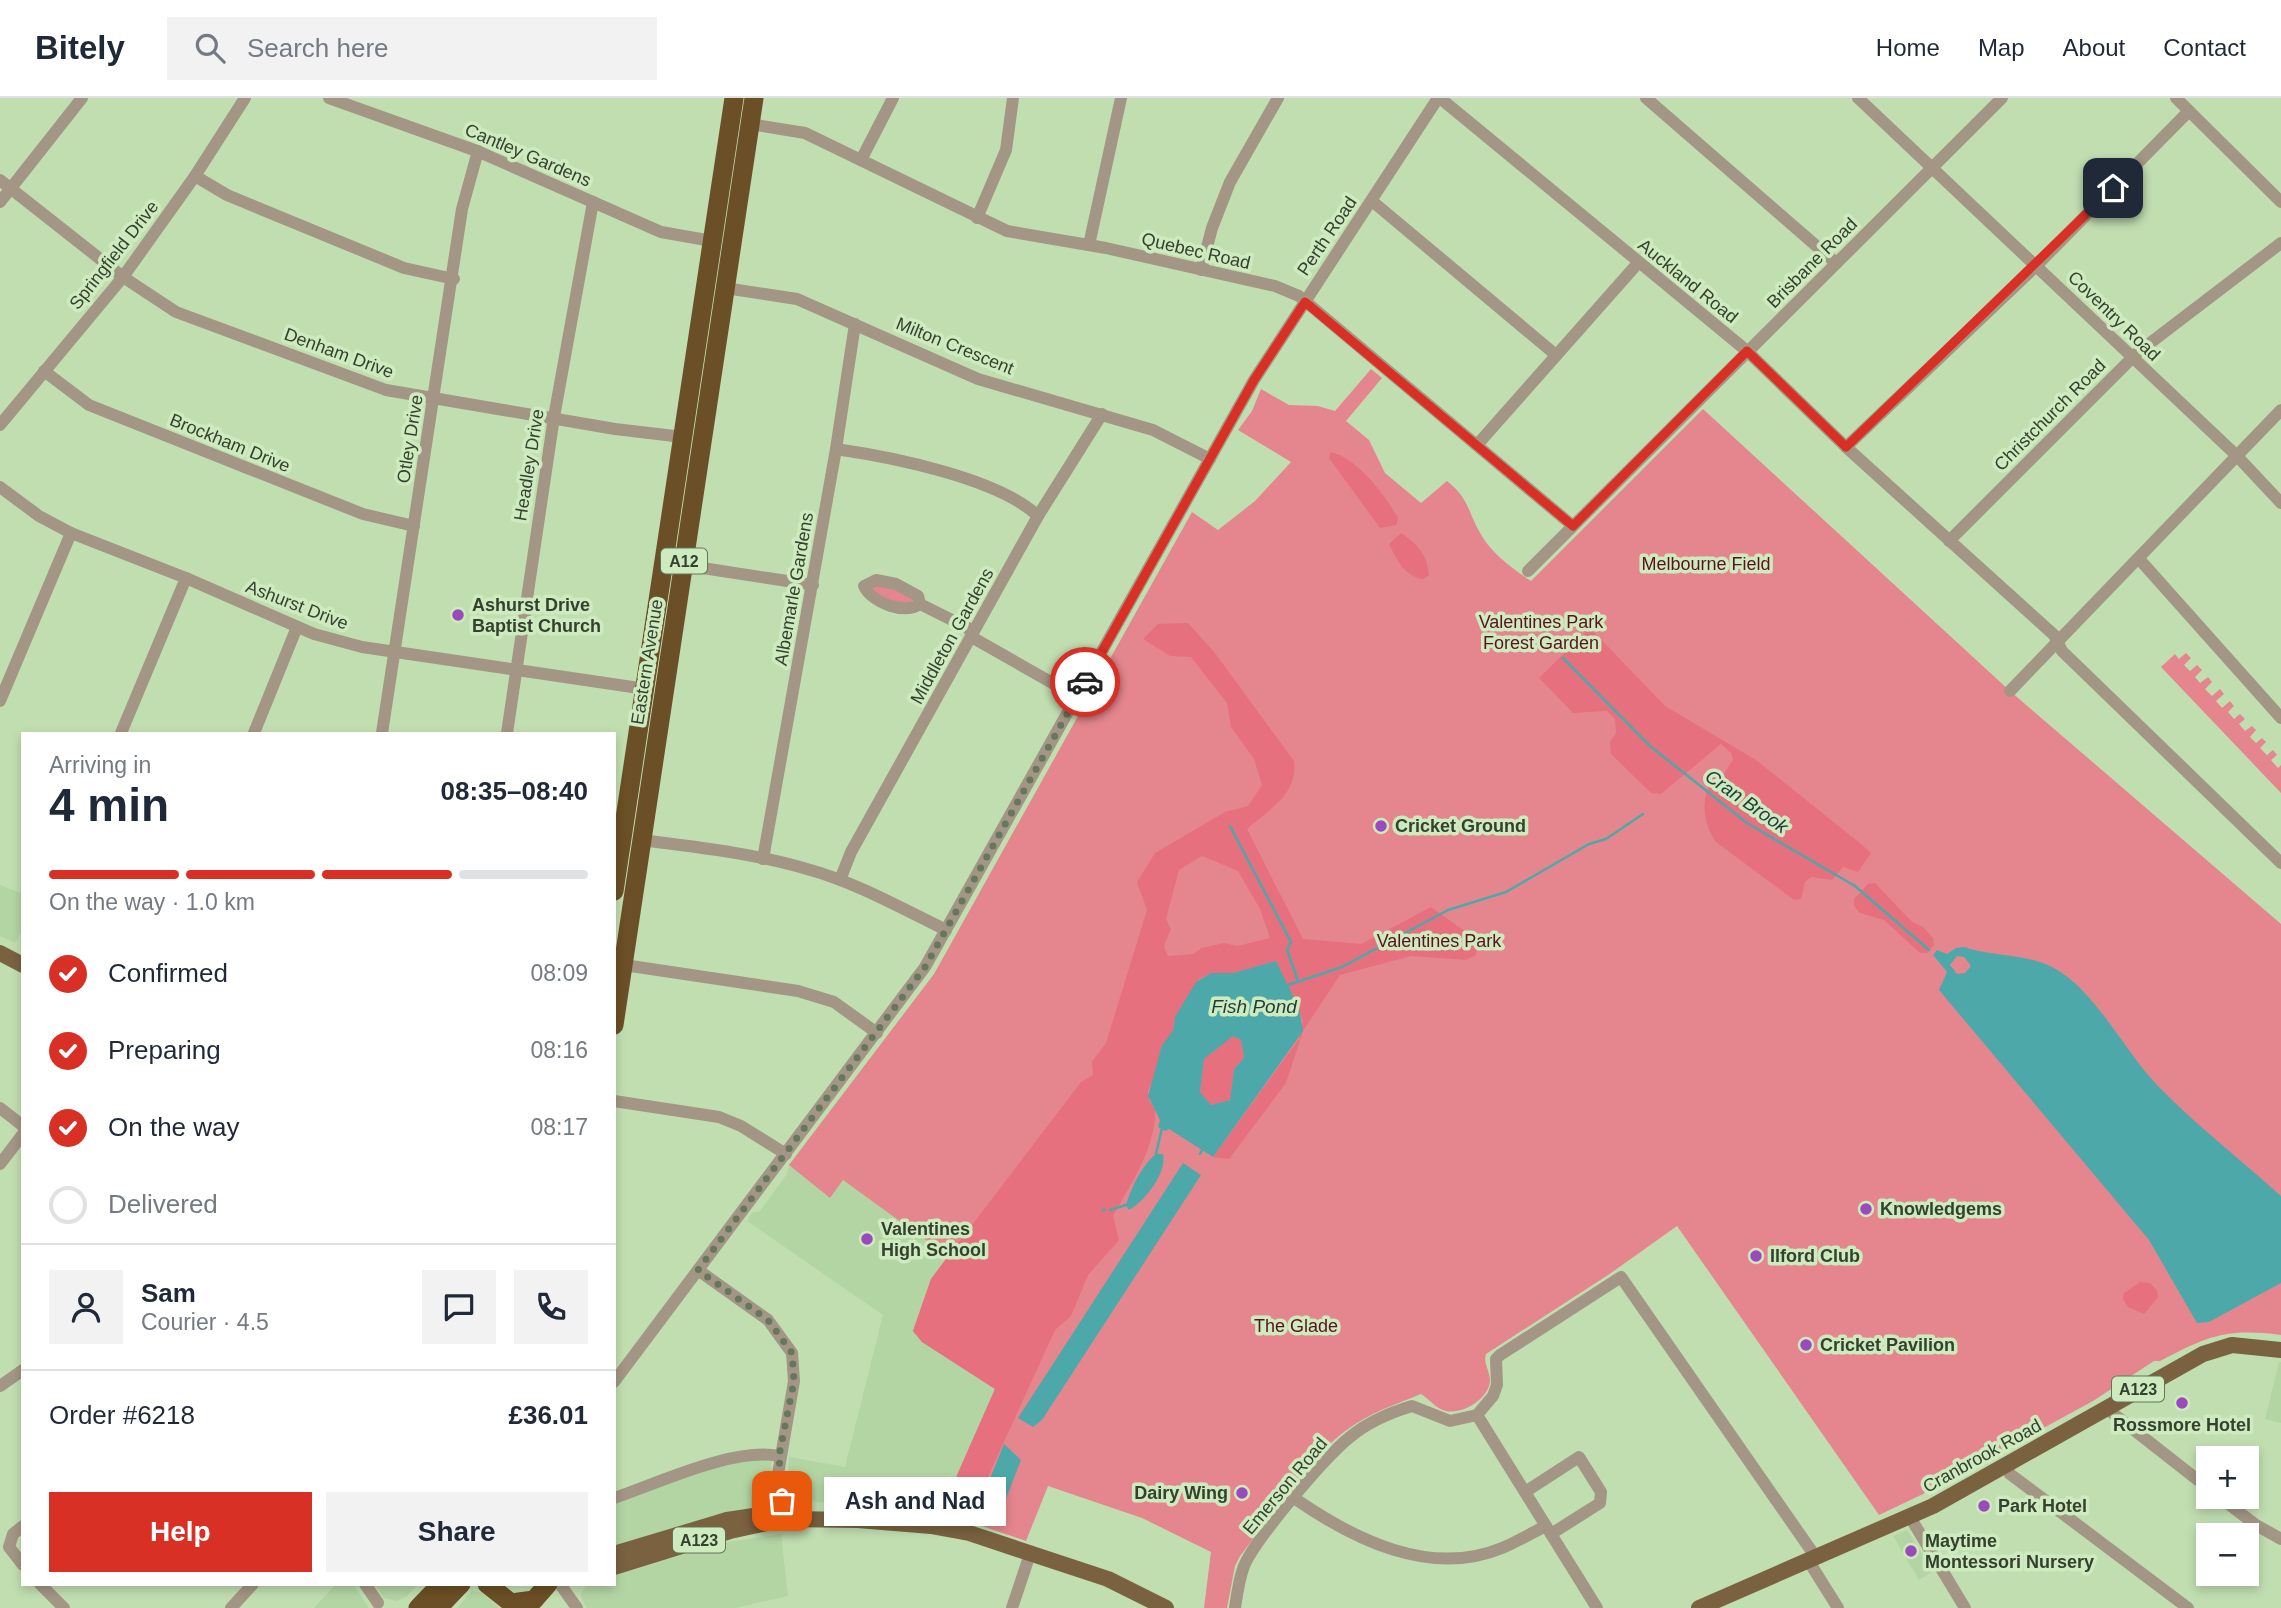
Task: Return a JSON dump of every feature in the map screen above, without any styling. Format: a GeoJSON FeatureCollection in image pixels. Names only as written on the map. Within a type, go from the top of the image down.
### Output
{"type":"FeatureCollection","features":[{"type":"Feature","properties":{"kind":"highway","name":"Eastern Avenue"},"geometry":{"type":"LineString","coordinates":[[616,864],[619,824],[646,689],[734,98]]}},
{"type":"Feature","properties":{"kind":"highway","name":"Eastern Avenue"},"geometry":{"type":"LineString","coordinates":[[616,1013],[754,98]]}},
{"type":"Feature","properties":{"kind":"highway"},"geometry":{"type":"LineString","coordinates":[[418,1608],[440,1586]]}},
{"type":"Feature","properties":{"kind":"highway"},"geometry":{"type":"LineString","coordinates":[[438,1608],[459,1586]]}},
{"type":"Feature","properties":{"kind":"highway"},"geometry":{"type":"LineString","coordinates":[[487,1586],[512,1605],[541,1596]]}},
{"type":"Feature","properties":{"kind":"main road"},"geometry":{"type":"LineString","coordinates":[[0,953],[20,958]]}},
{"type":"Feature","properties":{"kind":"main road","name":"Cranbrook Road"},"geometry":{"type":"LineString","coordinates":[[1708,1606],[1910,1517],[2213,1350],[2232,1345],[2281,1350]]}},
{"type":"Feature","properties":{"kind":"main road","name":"A123"},"geometry":{"type":"LineString","coordinates":[[616,1553],[727,1520],[776,1513],[785,1519]]}},
{"type":"Feature","properties":{"kind":"main road","name":"A123"},"geometry":{"type":"LineString","coordinates":[[616,1566],[730,1531],[785,1519],[845,1519],[932,1526],[968,1533],[1108,1579],[1166,1608]]}},
{"type":"Feature","properties":{"kind":"street"},"geometry":{"type":"LineString","coordinates":[[0,202],[5,184],[82,98]]}},
{"type":"Feature","properties":{"kind":"street","name":"Springfield Drive"},"geometry":{"type":"LineString","coordinates":[[0,425],[123,277],[195,176],[245,98]]}},
{"type":"Feature","properties":{"kind":"street","name":"Cantley Gardens"},"geometry":{"type":"LineString","coordinates":[[329,98],[478,151],[661,232],[712,241]]}},
{"type":"Feature","properties":{"kind":"street"},"geometry":{"type":"LineString","coordinates":[[861,160],[893,98]]}},
{"type":"Feature","properties":{"kind":"street"},"geometry":{"type":"LineString","coordinates":[[977,218],[1006,150],[1013,98]]}},
{"type":"Feature","properties":{"kind":"street"},"geometry":{"type":"LineString","coordinates":[[1089,245],[1121,98]]}},
{"type":"Feature","properties":{"kind":"street"},"geometry":{"type":"LineString","coordinates":[[1200,270],[1230,182],[1278,98]]}},
{"type":"Feature","properties":{"kind":"street","name":"Perth Road"},"geometry":{"type":"LineString","coordinates":[[616,1379],[925,967],[1254,380],[1439,98]]}},
{"type":"Feature","properties":{"kind":"street","name":"Auckland Road"},"geometry":{"type":"LineString","coordinates":[[1439,98],[1747,351],[1846,447],[2059,642],[2062,651],[2281,863]]}},
{"type":"Feature","properties":{"kind":"street"},"geometry":{"type":"LineString","coordinates":[[1646,98],[1836,263]]}},
{"type":"Feature","properties":{"kind":"street","name":"Coventry Road"},"geometry":{"type":"LineString","coordinates":[[1858,98],[2037,265],[2132,359],[2236,454],[2281,503]]}},
{"type":"Feature","properties":{"kind":"street","name":"Brisbane Road"},"geometry":{"type":"LineString","coordinates":[[1528,570],[2002,98]]}},
{"type":"Feature","properties":{"kind":"street"},"geometry":{"type":"LineString","coordinates":[[2176,98],[2281,202]]}},
{"type":"Feature","properties":{"kind":"street"},"geometry":{"type":"LineString","coordinates":[[1846,447],[2037,265],[2189,111]]}},
{"type":"Feature","properties":{"kind":"street","name":"Quebec Road"},"geometry":{"type":"LineString","coordinates":[[750,124],[804,133],[1007,231],[1089,245],[1275,286],[1305,302],[1573,526]]}},
{"type":"Feature","properties":{"kind":"street","name":"Otley Drive"},"geometry":{"type":"LineString","coordinates":[[382,732],[454,279],[462,209],[478,151]]}},
{"type":"Feature","properties":{"kind":"street"},"geometry":{"type":"LineString","coordinates":[[195,176],[226,195],[404,268],[454,279]]}},
{"type":"Feature","properties":{"kind":"street","name":"Denham Drive"},"geometry":{"type":"LineString","coordinates":[[5,184],[123,277],[176,312],[386,390],[683,437]]}},
{"type":"Feature","properties":{"kind":"street"},"geometry":{"type":"LineString","coordinates":[[1372,201],[1556,355]]}},
{"type":"Feature","properties":{"kind":"street","name":"Headley Drive"},"geometry":{"type":"LineString","coordinates":[[507,732],[554,417],[593,202]]}},
{"type":"Feature","properties":{"kind":"street","name":"Christchurch Road"},"geometry":{"type":"LineString","coordinates":[[1949,541],[2132,359],[2281,243]]}},
{"type":"Feature","properties":{"kind":"street"},"geometry":{"type":"LineString","coordinates":[[1477,445],[1638,263]]}},
{"type":"Feature","properties":{"kind":"street","name":"Milton Crescent"},"geometry":{"type":"LineString","coordinates":[[725,288],[797,299],[978,379],[1153,430],[1210,458]]}},
{"type":"Feature","properties":{"kind":"street","name":"Albemarle Gardens"},"geometry":{"type":"LineString","coordinates":[[763,859],[813,584],[855,324]]}},
{"type":"Feature","properties":{"kind":"street","name":"Brockham Drive"},"geometry":{"type":"LineString","coordinates":[[44,371],[89,405],[363,514],[414,526]]}},
{"type":"Feature","properties":{"kind":"street"},"geometry":{"type":"LineString","coordinates":[[2010,691],[2140,560],[2236,454],[2281,410]]}},
{"type":"Feature","properties":{"kind":"street","name":"Middleton Gardens"},"geometry":{"type":"LineString","coordinates":[[840,880],[851,852],[1038,516],[1102,414]]}},
{"type":"Feature","properties":{"kind":"street"},"geometry":{"type":"LineString","coordinates":[[836,449],[878,455],[982,484],[1038,516]]}},
{"type":"Feature","properties":{"kind":"street","name":"Ashurst Drive"},"geometry":{"type":"LineString","coordinates":[[0,487],[39,516],[71,533],[186,578],[297,627],[349,643],[394,651],[646,689]]}},
{"type":"Feature","properties":{"kind":"street"},"geometry":{"type":"LineString","coordinates":[[0,701],[71,533]]}},
{"type":"Feature","properties":{"kind":"street"},"geometry":{"type":"LineString","coordinates":[[2140,560],[2281,718]]}},
{"type":"Feature","properties":{"kind":"street"},"geometry":{"type":"LineString","coordinates":[[684,565],[813,584]]}},
{"type":"Feature","properties":{"kind":"street"},"geometry":{"type":"LineString","coordinates":[[121,732],[186,578]]}},
{"type":"Feature","properties":{"kind":"street"},"geometry":{"type":"LineString","coordinates":[[920,604],[968,628],[975,639],[1077,697]]}},
{"type":"Feature","properties":{"kind":"street"},"geometry":{"type":"LineString","coordinates":[[254,732],[297,627]]}},
{"type":"Feature","properties":{"kind":"street"},"geometry":{"type":"LineString","coordinates":[[641,840],[763,859],[840,880],[946,929]]}},
{"type":"Feature","properties":{"kind":"street"},"geometry":{"type":"LineString","coordinates":[[624,965],[798,991],[834,1002],[877,1033]]}},
{"type":"Feature","properties":{"kind":"street"},"geometry":{"type":"LineString","coordinates":[[616,1101],[719,1117],[741,1126],[786,1154]]}},
{"type":"Feature","properties":{"kind":"street"},"geometry":{"type":"LineString","coordinates":[[0,1108],[21,1124]]}},
{"type":"Feature","properties":{"kind":"street"},"geometry":{"type":"LineString","coordinates":[[0,1164],[21,1137]]}},
{"type":"Feature","properties":{"kind":"street"},"geometry":{"type":"LineString","coordinates":[[698,1270],[768,1320],[792,1353],[794,1381],[779,1456],[785,1519]]}},
{"type":"Feature","properties":{"kind":"street"},"geometry":{"type":"LineString","coordinates":[[1597,1608],[1477,1415],[1493,1396],[1497,1385],[1496,1359],[1500,1355],[1621,1277],[1812,1558],[1838,1608]]}},
{"type":"Feature","properties":{"kind":"street"},"geometry":{"type":"LineString","coordinates":[[0,1386],[21,1371]]}},
{"type":"Feature","properties":{"kind":"street","name":"Emerson Road"},"geometry":{"type":"LineString","coordinates":[[1235,1608],[1248,1558],[1294,1498],[1350,1437],[1412,1406],[1450,1421],[1477,1415]]}},
{"type":"Feature","properties":{"kind":"street"},"geometry":{"type":"LineString","coordinates":[[2106,1408],[2196,1479]]}},
{"type":"Feature","properties":{"kind":"street"},"geometry":{"type":"LineString","coordinates":[[616,1497],[720,1463],[753,1455],[779,1456]]}},
{"type":"Feature","properties":{"kind":"street"},"geometry":{"type":"LineString","coordinates":[[1294,1498],[1361,1539],[1405,1554],[1451,1559],[1500,1549],[1548,1530],[1600,1503],[1601,1492],[1579,1457],[1525,1492]]}},
{"type":"Feature","properties":{"kind":"street"},"geometry":{"type":"LineString","coordinates":[[2006,1466],[2010,1474],[2188,1608]]}},
{"type":"Feature","properties":{"kind":"street"},"geometry":{"type":"LineString","coordinates":[[2235,1509],[2281,1539]]}},
{"type":"Feature","properties":{"kind":"street"},"geometry":{"type":"LineString","coordinates":[[1910,1517],[1965,1608]]}},
{"type":"Feature","properties":{"kind":"street"},"geometry":{"type":"LineString","coordinates":[[21,1528],[13,1534],[9,1547],[21,1562]]}},
{"type":"Feature","properties":{"kind":"street"},"geometry":{"type":"LineString","coordinates":[[1012,1608],[1030,1554]]}},
{"type":"Feature","properties":{"kind":"street"},"geometry":{"type":"LineString","coordinates":[[42,1586],[64,1608]]}},
{"type":"Feature","properties":{"kind":"street"},"geometry":{"type":"LineString","coordinates":[[232,1608],[251,1586]]}},
{"type":"Feature","properties":{"kind":"street"},"geometry":{"type":"LineString","coordinates":[[366,1586],[378,1603]]}},
{"type":"Feature","properties":{"kind":"street"},"geometry":{"type":"LineString","coordinates":[[561,1586],[577,1608]]}},
{"type":"Feature","properties":{"kind":"shaded area"},"geometry":{"type":"Polygon","coordinates":[[[0,885],[21,893],[21,932],[15,943],[0,936],[0,885]]]}},
{"type":"Feature","properties":{"kind":"shaded area","name":"Valentines High School"},"geometry":{"type":"Polygon","coordinates":[[[1081,1082],[931,1279],[913,1331],[922,1342],[995,1389],[939,1516],[794,1499],[788,1480],[789,1457],[845,1467],[883,1315],[747,1221],[753,1212],[759,1212],[787,1174],[789,1165],[1081,1082]]]}},
{"type":"Feature","properties":{"kind":"shaded area"},"geometry":{"type":"Polygon","coordinates":[[[2281,1362],[2281,1423],[2265,1419],[2281,1362]]]}},
{"type":"Feature","properties":{"kind":"shaded area"},"geometry":{"type":"Polygon","coordinates":[[[774,1450],[771,1465],[775,1494],[770,1505],[616,1546],[616,1493],[774,1450]]]}},
{"type":"Feature","properties":{"kind":"shaded area","name":"Maytime Montessori Nursery"},"geometry":{"type":"Polygon","coordinates":[[[1907,1530],[1933,1571],[1919,1580],[1893,1536],[1907,1530]]]}},
{"type":"Feature","properties":{"kind":"shaded area"},"geometry":{"type":"Polygon","coordinates":[[[781,1534],[788,1596],[736,1608],[587,1608],[582,1600],[581,1594],[586,1586],[616,1586],[616,1575],[722,1543],[781,1534]]]}},
{"type":"Feature","properties":{"kind":"shaded area"},"geometry":{"type":"Polygon","coordinates":[[[334,1586],[354,1586],[369,1608],[314,1608],[334,1586]]]}},
{"type":"Feature","properties":{"kind":"shaded area"},"geometry":{"type":"Polygon","coordinates":[[[375,1586],[416,1586],[406,1597],[396,1601],[384,1598],[375,1586]]]}},
{"type":"Feature","properties":{"kind":"shaded area"},"geometry":{"type":"Polygon","coordinates":[[[472,1591],[482,1593],[500,1608],[457,1608],[472,1591]]]}},
{"type":"Feature","properties":{"kind":"green space","name":"Valentines Park"},"geometry":{"type":"Polygon","coordinates":[[[1371,369],[1382,378],[1346,421],[1369,440],[1385,473],[1421,503],[1447,481],[1464,499],[1489,546],[1531,581],[1703,409],[2010,691],[2281,924],[2281,1335],[2245,1333],[2218,1336],[2160,1361],[2154,1361],[2093,1401],[1923,1494],[1879,1515],[1677,1226],[1611,1273],[1486,1354],[1490,1381],[1485,1394],[1472,1405],[1450,1412],[1440,1409],[1421,1394],[1372,1414],[1340,1435],[1309,1466],[1240,1556],[1235,1566],[1227,1608],[1204,1608],[1211,1552],[1142,1518],[1048,1486],[1026,1541],[964,1520],[939,1516],[995,1389],[922,1342],[913,1331],[931,1279],[948,1256],[843,1180],[830,1198],[789,1165],[934,974],[1192,512],[1218,530],[1255,501],[1291,462],[1238,430],[1252,411],[1261,389],[1289,405],[1318,406],[1335,411],[1371,369]]]}},
{"type":"Feature","properties":{"kind":"green space"},"geometry":{"type":"Polygon","coordinates":[[[1331,452],[1351,462],[1369,479],[1398,518],[1396,525],[1380,528],[1329,458],[1331,452]]]}},
{"type":"Feature","properties":{"kind":"green space"},"geometry":{"type":"Polygon","coordinates":[[[1401,533],[1417,546],[1424,556],[1429,575],[1423,579],[1406,571],[1389,544],[1401,533]]]}},
{"type":"Feature","properties":{"kind":"green space"},"geometry":{"type":"Polygon","coordinates":[[[884,584],[915,599],[908,605],[881,598],[870,586],[884,584]]]}},
{"type":"Feature","properties":{"kind":"green space"},"geometry":{"type":"Polygon","coordinates":[[[1188,623],[1215,653],[1294,761],[1292,783],[1287,792],[1247,829],[1303,939],[1361,944],[1431,907],[1463,930],[1477,945],[1476,955],[1466,960],[1411,956],[1340,975],[1303,1031],[1286,1083],[1229,1159],[1213,1157],[1299,1039],[1303,1021],[1276,961],[1233,973],[1211,973],[1199,979],[1174,1021],[1173,1031],[1148,1091],[1149,1101],[1155,1109],[1152,1137],[1142,1164],[1113,1216],[1119,1240],[1088,1275],[1071,1316],[1055,1330],[976,1503],[947,1498],[995,1389],[922,1342],[913,1331],[931,1279],[1081,1082],[1093,1075],[1092,1062],[1106,1043],[1147,910],[1137,882],[1155,853],[1225,812],[1248,806],[1262,785],[1254,759],[1231,727],[1227,703],[1191,657],[1170,656],[1143,639],[1158,624],[1188,623]],[[1202,856],[1179,870],[1166,919],[1171,929],[1164,946],[1168,956],[1193,954],[1202,948],[1224,943],[1237,946],[1270,938],[1260,909],[1238,871],[1202,856]]]}},
{"type":"Feature","properties":{"kind":"green space"},"geometry":{"type":"Polygon","coordinates":[[[1590,628],[1665,706],[1756,760],[1871,853],[1858,872],[1843,867],[1832,880],[1811,877],[1805,882],[1801,899],[1794,900],[1716,842],[1708,827],[1705,802],[1712,778],[1723,775],[1733,760],[1731,753],[1721,744],[1661,794],[1651,793],[1611,754],[1610,742],[1616,733],[1615,719],[1607,711],[1573,713],[1539,678],[1590,628]]]}},
{"type":"Feature","properties":{"kind":"green space"},"geometry":{"type":"Polygon","coordinates":[[[2186,653],[2191,658],[2184,665],[2190,671],[2197,665],[2202,670],[2195,677],[2200,683],[2208,677],[2212,682],[2205,689],[2212,696],[2220,689],[2224,694],[2216,701],[2222,708],[2230,701],[2234,706],[2228,712],[2234,719],[2240,714],[2245,719],[2239,724],[2245,731],[2252,726],[2256,730],[2250,737],[2256,743],[2262,738],[2266,742],[2260,748],[2267,755],[2273,750],[2277,755],[2271,760],[2278,768],[2281,765],[2281,793],[2161,667],[2175,654],[2179,659],[2186,653]]]}},
{"type":"Feature","properties":{"kind":"green space"},"geometry":{"type":"Polygon","coordinates":[[[1875,883],[1912,922],[1923,927],[1933,938],[1934,945],[1927,953],[1920,953],[1884,920],[1860,913],[1854,906],[1854,899],[1868,884],[1875,883]]]}},
{"type":"Feature","properties":{"kind":"green space"},"geometry":{"type":"Polygon","coordinates":[[[1232,1036],[1241,1040],[1244,1058],[1234,1069],[1230,1100],[1211,1105],[1200,1092],[1204,1059],[1232,1036]]]}},
{"type":"Feature","properties":{"kind":"green space"},"geometry":{"type":"Polygon","coordinates":[[[2140,1282],[2150,1283],[2157,1290],[2158,1297],[2144,1314],[2128,1307],[2123,1299],[2124,1293],[2140,1282]]]}},
{"type":"Feature","properties":{"kind":"water"},"geometry":{"type":"Polygon","coordinates":[[[1964,947],[2041,963],[2068,977],[2082,990],[2158,1086],[2281,1196],[2281,1283],[2209,1322],[2197,1323],[2149,1240],[1939,990],[1947,972],[1933,955],[1937,950],[1947,954],[1956,948],[1964,947]],[[1957,956],[1950,965],[1957,974],[1965,973],[1971,966],[1964,957],[1957,956]]]}},
{"type":"Feature","properties":{"kind":"water","name":"Fish Pond"},"geometry":{"type":"Polygon","coordinates":[[[1276,961],[1299,1008],[1303,1031],[1213,1157],[1169,1129],[1165,1131],[1158,1127],[1160,1120],[1148,1096],[1162,1045],[1173,1031],[1175,1017],[1196,982],[1211,973],[1233,973],[1276,961]],[[1233,1036],[1204,1059],[1200,1092],[1211,1105],[1230,1100],[1234,1069],[1244,1058],[1241,1040],[1233,1036]]]}},
{"type":"Feature","properties":{"kind":"water"},"geometry":{"type":"Polygon","coordinates":[[[1156,1154],[1163,1154],[1162,1170],[1148,1193],[1129,1210],[1126,1205],[1134,1184],[1146,1164],[1156,1154]]]}},
{"type":"Feature","properties":{"kind":"water"},"geometry":{"type":"Polygon","coordinates":[[[1183,1163],[1201,1175],[1042,1420],[1033,1427],[1018,1418],[1183,1163]]]}},
{"type":"Feature","properties":{"kind":"water"},"geometry":{"type":"Polygon","coordinates":[[[1004,1444],[1021,1460],[999,1516],[978,1508],[1004,1444]]]}},
{"type":"Feature","properties":{"kind":"waterway","name":"Cran Brook"},"geometry":{"type":"LineString","coordinates":[[1563,658],[1650,746],[1747,823],[1855,886],[1929,950]]}},
{"type":"Feature","properties":{"kind":"waterway"},"geometry":{"type":"LineString","coordinates":[[1288,985],[1342,967],[1448,910],[1506,892],[1589,844],[1606,839],[1643,814]]}},
{"type":"Feature","properties":{"kind":"waterway"},"geometry":{"type":"LineString","coordinates":[[1230,826],[1291,942],[1287,950],[1298,981]]}},
{"type":"Feature","properties":{"kind":"waterway"},"geometry":{"type":"LineString","coordinates":[[1156,1154],[1162,1128]]}},
{"type":"Feature","properties":{"kind":"waterway"},"geometry":{"type":"LineString","coordinates":[[1200,1154],[1202,1150]]}},
{"type":"Feature","properties":{"kind":"waterway"},"geometry":{"type":"LineString","coordinates":[[1110,1210],[1126,1205]]}},
{"type":"Feature","properties":{"kind":"way so far"},"geometry":{"type":"LineString","coordinates":[[782,1501],[778,1474],[779,1456],[794,1381],[792,1353],[778,1329],[768,1320],[698,1270],[925,967],[1085,682]]}},
{"type":"Feature","properties":{"kind":"place","name":"Ashurst Drive Baptist Church"},"geometry":{"type":"Point","coordinates":[458,615]}},
{"type":"Feature","properties":{"kind":"place","name":"Cricket Ground"},"geometry":{"type":"Point","coordinates":[1381,826]}},
{"type":"Feature","properties":{"kind":"place","name":"Knowledgems"},"geometry":{"type":"Point","coordinates":[1866,1209]}},
{"type":"Feature","properties":{"kind":"place","name":"Valentines High School"},"geometry":{"type":"Point","coordinates":[867,1239]}},
{"type":"Feature","properties":{"kind":"place","name":"Ilford Club"},"geometry":{"type":"Point","coordinates":[1756,1256]}},
{"type":"Feature","properties":{"kind":"place","name":"Cricket Pavilion"},"geometry":{"type":"Point","coordinates":[1806,1345]}},
{"type":"Feature","properties":{"kind":"place","name":"Rossmore Hotel"},"geometry":{"type":"Point","coordinates":[2182,1403]}},
{"type":"Feature","properties":{"kind":"place","name":"Dairy Wing"},"geometry":{"type":"Point","coordinates":[1242,1493]}},
{"type":"Feature","properties":{"kind":"place","name":"Ash and Nad"},"geometry":{"type":"Point","coordinates":[782,1501]}},
{"type":"Feature","properties":{"kind":"place","name":"Park Hotel"},"geometry":{"type":"Point","coordinates":[1984,1506]}},
{"type":"Feature","properties":{"kind":"place","name":"Maytime Montessori Nursery"},"geometry":{"type":"Point","coordinates":[1911,1551]}},
{"type":"Feature","properties":{"kind":"route"},"geometry":{"type":"LineString","coordinates":[[1085,682],[1254,380],[1305,302],[1573,526],[1747,351],[1846,447],[2037,265],[2113,188]]}},
{"type":"Feature","properties":{"kind":"park label","name":"Melbourne Field"},"geometry":{"type":"Point","coordinates":[1706,564]}},
{"type":"Feature","properties":{"kind":"park label","name":"Valentines Park Forest Garden"},"geometry":{"type":"Point","coordinates":[1541,632]}},
{"type":"Feature","properties":{"kind":"park label","name":"The Glade"},"geometry":{"type":"Point","coordinates":[1296,1326]}}]}
